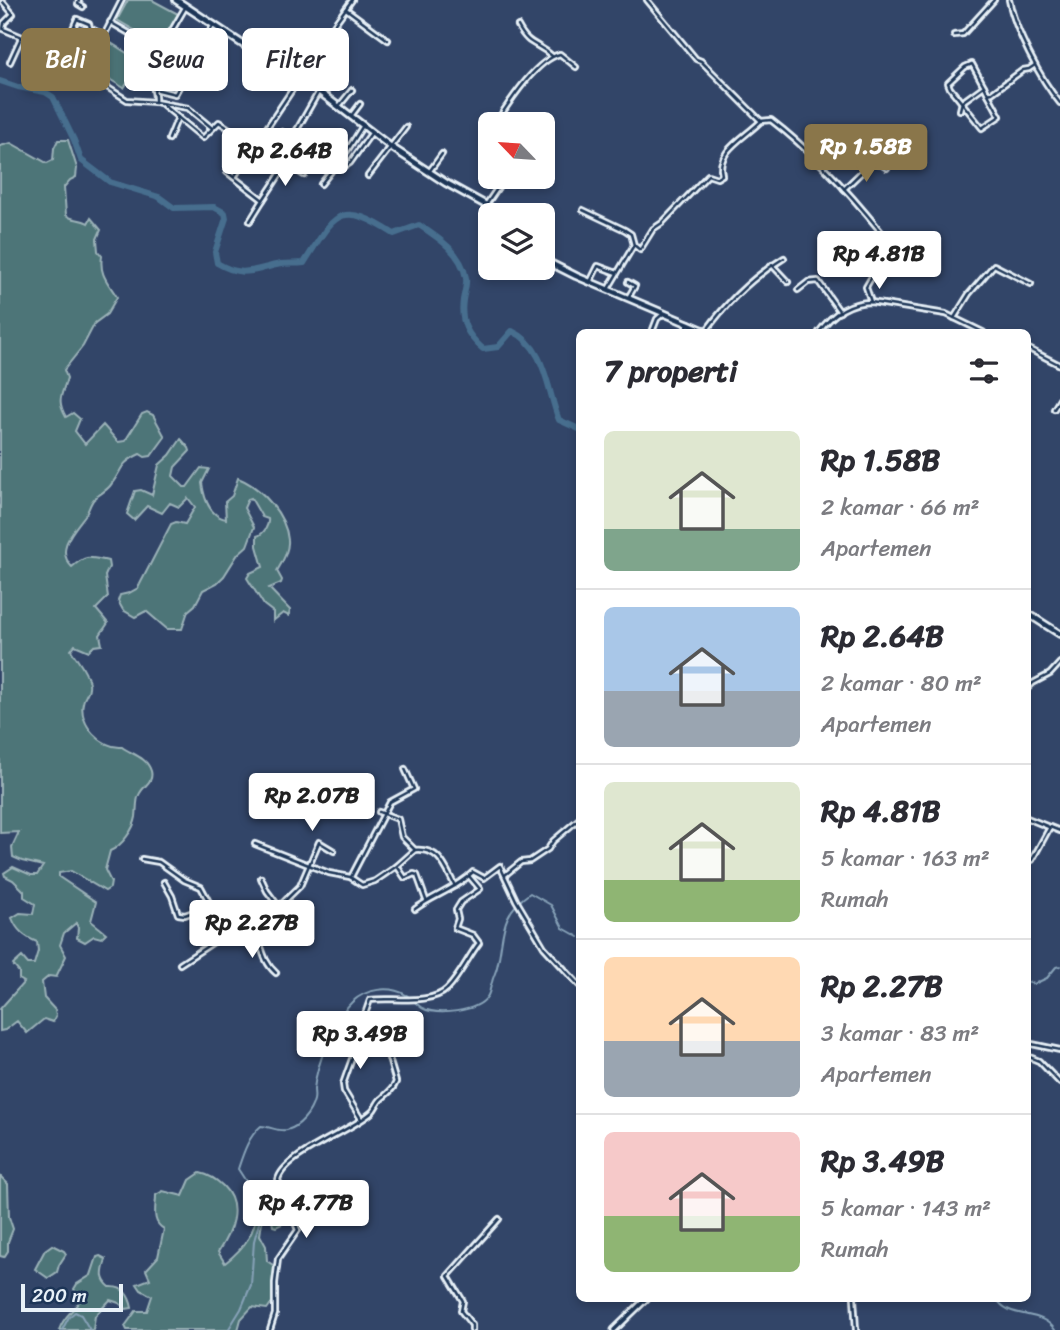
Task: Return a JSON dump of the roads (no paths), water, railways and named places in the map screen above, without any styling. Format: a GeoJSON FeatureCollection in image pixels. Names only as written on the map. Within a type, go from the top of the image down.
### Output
{"type":"FeatureCollection","features":[{"type":"Feature","properties":{"kind":"main road"},"geometry":{"type":"LineString","coordinates":[[176,0],[242,43]]}},
{"type":"Feature","properties":{"kind":"main road"},"geometry":{"type":"LineString","coordinates":[[319,91],[391,147],[483,203]]}},
{"type":"Feature","properties":{"kind":"main road"},"geometry":{"type":"LineString","coordinates":[[555,265],[701,329]]}},
{"type":"Feature","properties":{"kind":"main road"},"geometry":{"type":"LineString","coordinates":[[1031,616],[1060,634]]}},
{"type":"Feature","properties":{"kind":"street"},"geometry":{"type":"LineString","coordinates":[[79,0],[78,4],[83,7]]}},
{"type":"Feature","properties":{"kind":"street"},"geometry":{"type":"LineString","coordinates":[[107,28],[122,0]]}},
{"type":"Feature","properties":{"kind":"street"},"geometry":{"type":"LineString","coordinates":[[333,28],[352,0]]}},
{"type":"Feature","properties":{"kind":"street"},"geometry":{"type":"LineString","coordinates":[[647,0],[697,60],[761,121]]}},
{"type":"Feature","properties":{"kind":"street"},"geometry":{"type":"LineString","coordinates":[[954,35],[963,34],[994,0]]}},
{"type":"Feature","properties":{"kind":"street"},"geometry":{"type":"LineString","coordinates":[[1009,0],[1035,65],[1060,103]]}},
{"type":"Feature","properties":{"kind":"street"},"geometry":{"type":"LineString","coordinates":[[3,2],[13,13],[4,23],[3,29],[21,38],[10,62]]}},
{"type":"Feature","properties":{"kind":"street"},"geometry":{"type":"LineString","coordinates":[[173,28],[186,6]]}},
{"type":"Feature","properties":{"kind":"street"},"geometry":{"type":"LineString","coordinates":[[346,9],[388,40]]}},
{"type":"Feature","properties":{"kind":"street"},"geometry":{"type":"LineString","coordinates":[[73,28],[77,19],[89,24],[90,28]]}},
{"type":"Feature","properties":{"kind":"street"},"geometry":{"type":"LineString","coordinates":[[110,22],[124,30]]}},
{"type":"Feature","properties":{"kind":"street"},"geometry":{"type":"LineString","coordinates":[[212,28],[214,24]]}},
{"type":"Feature","properties":{"kind":"street"},"geometry":{"type":"LineString","coordinates":[[518,26],[525,40],[543,48],[552,56]]}},
{"type":"Feature","properties":{"kind":"street"},"geometry":{"type":"LineString","coordinates":[[504,112],[511,100],[552,56],[561,54],[576,67]]}},
{"type":"Feature","properties":{"kind":"street"},"geometry":{"type":"LineString","coordinates":[[972,64],[988,94],[1000,116],[983,128],[948,83],[964,67],[972,64]]}},
{"type":"Feature","properties":{"kind":"street"},"geometry":{"type":"LineString","coordinates":[[988,94],[1035,65]]}},
{"type":"Feature","properties":{"kind":"street"},"geometry":{"type":"LineString","coordinates":[[541,66],[547,70]]}},
{"type":"Feature","properties":{"kind":"street"},"geometry":{"type":"LineString","coordinates":[[960,110],[962,102],[984,86]]}},
{"type":"Feature","properties":{"kind":"street"},"geometry":{"type":"LineString","coordinates":[[110,89],[127,100],[188,108],[212,128]]}},
{"type":"Feature","properties":{"kind":"street"},"geometry":{"type":"LineString","coordinates":[[338,106],[352,90]]}},
{"type":"Feature","properties":{"kind":"street"},"geometry":{"type":"LineString","coordinates":[[155,91],[155,102]]}},
{"type":"Feature","properties":{"kind":"street"},"geometry":{"type":"LineString","coordinates":[[233,177],[256,147],[290,91]]}},
{"type":"Feature","properties":{"kind":"street"},"geometry":{"type":"LineString","coordinates":[[286,149],[319,91]]}},
{"type":"Feature","properties":{"kind":"street"},"geometry":{"type":"LineString","coordinates":[[160,103],[203,138],[219,122],[304,175]]}},
{"type":"Feature","properties":{"kind":"street"},"geometry":{"type":"LineString","coordinates":[[351,116],[360,104]]}},
{"type":"Feature","properties":{"kind":"street"},"geometry":{"type":"LineString","coordinates":[[169,139],[178,117]]}},
{"type":"Feature","properties":{"kind":"street"},"geometry":{"type":"LineString","coordinates":[[583,210],[631,234],[634,245],[640,250],[653,229],[709,174],[717,178],[722,175],[726,153],[761,121],[771,120],[800,142],[883,235],[878,242],[886,251],[874,262],[874,273],[866,287],[871,302]]}},
{"type":"Feature","properties":{"kind":"street"},"geometry":{"type":"LineString","coordinates":[[321,184],[363,125]]}},
{"type":"Feature","properties":{"kind":"street"},"geometry":{"type":"LineString","coordinates":[[368,176],[406,127]]}},
{"type":"Feature","properties":{"kind":"street"},"geometry":{"type":"LineString","coordinates":[[282,132],[318,157]]}},
{"type":"Feature","properties":{"kind":"street"},"geometry":{"type":"LineString","coordinates":[[340,160],[347,165],[350,163],[372,132]]}},
{"type":"Feature","properties":{"kind":"street"},"geometry":{"type":"LineString","coordinates":[[429,172],[442,154]]}},
{"type":"Feature","properties":{"kind":"street"},"geometry":{"type":"LineString","coordinates":[[844,189],[874,160],[887,168]]}},
{"type":"Feature","properties":{"kind":"street"},"geometry":{"type":"LineString","coordinates":[[250,221],[287,165]]}},
{"type":"Feature","properties":{"kind":"street"},"geometry":{"type":"LineString","coordinates":[[227,172],[262,200]]}},
{"type":"Feature","properties":{"kind":"street"},"geometry":{"type":"LineString","coordinates":[[608,289],[634,245]]}},
{"type":"Feature","properties":{"kind":"street"},"geometry":{"type":"LineString","coordinates":[[709,329],[723,308],[756,276],[784,258]]}},
{"type":"Feature","properties":{"kind":"street"},"geometry":{"type":"LineString","coordinates":[[772,265],[788,282]]}},
{"type":"Feature","properties":{"kind":"street"},"geometry":{"type":"LineString","coordinates":[[954,318],[969,294],[995,265],[1031,285]]}},
{"type":"Feature","properties":{"kind":"street"},"geometry":{"type":"LineString","coordinates":[[590,282],[598,266],[617,273]]}},
{"type":"Feature","properties":{"kind":"street"},"geometry":{"type":"LineString","coordinates":[[798,290],[808,282],[818,281],[839,312]]}},
{"type":"Feature","properties":{"kind":"street"},"geometry":{"type":"LineString","coordinates":[[628,282],[635,286],[628,298]]}},
{"type":"Feature","properties":{"kind":"street"},"geometry":{"type":"LineString","coordinates":[[822,329],[839,312],[853,304],[871,302],[954,318],[977,329]]}},
{"type":"Feature","properties":{"kind":"street"},"geometry":{"type":"LineString","coordinates":[[653,329],[657,319],[664,313]]}},
{"type":"Feature","properties":{"kind":"street"},"geometry":{"type":"LineString","coordinates":[[686,329],[689,323]]}},
{"type":"Feature","properties":{"kind":"street"},"geometry":{"type":"LineString","coordinates":[[1031,350],[1059,365],[1060,358]]}},
{"type":"Feature","properties":{"kind":"street"},"geometry":{"type":"LineString","coordinates":[[1054,409],[1060,399]]}},
{"type":"Feature","properties":{"kind":"street"},"geometry":{"type":"LineString","coordinates":[[1031,685],[1053,672],[1060,663]]}},
{"type":"Feature","properties":{"kind":"street"},"geometry":{"type":"LineString","coordinates":[[351,877],[381,813],[392,799],[414,789],[405,769]]}},
{"type":"Feature","properties":{"kind":"street"},"geometry":{"type":"LineString","coordinates":[[381,813],[398,819],[402,837],[415,850],[429,851],[439,856],[456,887]]}},
{"type":"Feature","properties":{"kind":"street"},"geometry":{"type":"LineString","coordinates":[[1031,820],[1060,831]]}},
{"type":"Feature","properties":{"kind":"street"},"geometry":{"type":"LineString","coordinates":[[505,874],[521,862],[530,861],[548,849],[552,841],[576,821]]}},
{"type":"Feature","properties":{"kind":"street"},"geometry":{"type":"LineString","coordinates":[[1031,858],[1049,827]]}},
{"type":"Feature","properties":{"kind":"street"},"geometry":{"type":"LineString","coordinates":[[255,929],[300,886],[318,842],[334,851]]}},
{"type":"Feature","properties":{"kind":"street"},"geometry":{"type":"LineString","coordinates":[[255,844],[328,873],[351,877],[362,885],[368,885],[397,866],[415,850]]}},
{"type":"Feature","properties":{"kind":"street"},"geometry":{"type":"LineString","coordinates":[[142,859],[159,862],[184,880],[199,885],[226,934]]}},
{"type":"Feature","properties":{"kind":"street"},"geometry":{"type":"LineString","coordinates":[[397,866],[405,878],[414,874],[417,876],[426,900]]}},
{"type":"Feature","properties":{"kind":"street"},"geometry":{"type":"LineString","coordinates":[[415,909],[426,900],[456,887],[475,872],[484,878],[499,866],[516,901],[544,947],[576,982]]}},
{"type":"Feature","properties":{"kind":"street"},"geometry":{"type":"LineString","coordinates":[[270,1330],[275,1314],[278,1259],[298,1230],[278,1180],[280,1172],[373,1111],[378,1101],[394,1087],[396,1082],[386,1048],[365,1012],[370,1000],[399,1001],[443,993],[458,975],[479,943],[472,935],[455,928],[458,919],[456,910],[461,902],[480,889],[469,876]]}},
{"type":"Feature","properties":{"kind":"street"},"geometry":{"type":"LineString","coordinates":[[261,878],[263,886],[279,907]]}},
{"type":"Feature","properties":{"kind":"street"},"geometry":{"type":"LineString","coordinates":[[164,882],[178,914],[185,915],[212,905]]}},
{"type":"Feature","properties":{"kind":"street"},"geometry":{"type":"LineString","coordinates":[[180,964],[226,934],[248,925],[255,929],[263,956],[276,973]]}},
{"type":"Feature","properties":{"kind":"street"},"geometry":{"type":"LineString","coordinates":[[361,1119],[343,1088],[359,1039],[369,1021]]}},
{"type":"Feature","properties":{"kind":"street"},"geometry":{"type":"LineString","coordinates":[[1031,1044],[1060,1050]]}},
{"type":"Feature","properties":{"kind":"street"},"geometry":{"type":"LineString","coordinates":[[1031,1058],[1039,1061],[1060,1083]]}},
{"type":"Feature","properties":{"kind":"street"},"geometry":{"type":"LineString","coordinates":[[472,1330],[472,1325],[461,1311],[463,1301],[448,1276],[499,1219]]}},
{"type":"Feature","properties":{"kind":"street"},"geometry":{"type":"LineString","coordinates":[[614,1330],[643,1302]]}},
{"type":"Feature","properties":{"kind":"street"},"geometry":{"type":"LineString","coordinates":[[854,1302],[856,1330]]}},
{"type":"Feature","properties":{"kind":"waterway"},"geometry":{"type":"LineString","coordinates":[[0,81],[45,92],[53,97],[81,160],[110,182],[159,197],[174,208],[214,207],[225,213],[226,218],[215,252],[217,263],[226,268],[242,272],[281,264],[304,263],[323,233],[340,217],[361,217],[394,234],[419,225],[448,247],[464,269],[466,281],[463,315],[466,328],[473,339],[483,349],[498,347],[512,331],[523,338],[539,358],[559,420],[576,428]]}},
{"type":"Feature","properties":{"kind":"waterway"},"geometry":{"type":"LineString","coordinates":[[228,1330],[251,1285],[254,1241],[259,1223],[258,1200],[238,1169],[244,1152],[261,1126],[287,1130],[300,1123],[307,1114],[314,1100],[318,1068],[327,1043],[339,1019],[352,1002],[371,991],[385,989],[399,992],[422,1008],[437,1012],[466,1009],[482,1002],[489,994],[497,969],[504,926],[512,909],[530,893],[551,905],[563,928],[576,935]]}},
{"type":"Feature","properties":{"kind":"waterway"},"geometry":{"type":"LineString","coordinates":[[1031,983],[1047,978],[1060,966]]}},
{"type":"Feature","properties":{"kind":"waterway"},"geometry":{"type":"LineString","coordinates":[[999,1302],[1009,1310],[1042,1319],[1055,1330]]}},
{"type":"Feature","properties":{"kind":"waterway"},"geometry":{"type":"LineString","coordinates":[[62,1330],[75,1312],[81,1315],[90,1330]]}}]}
